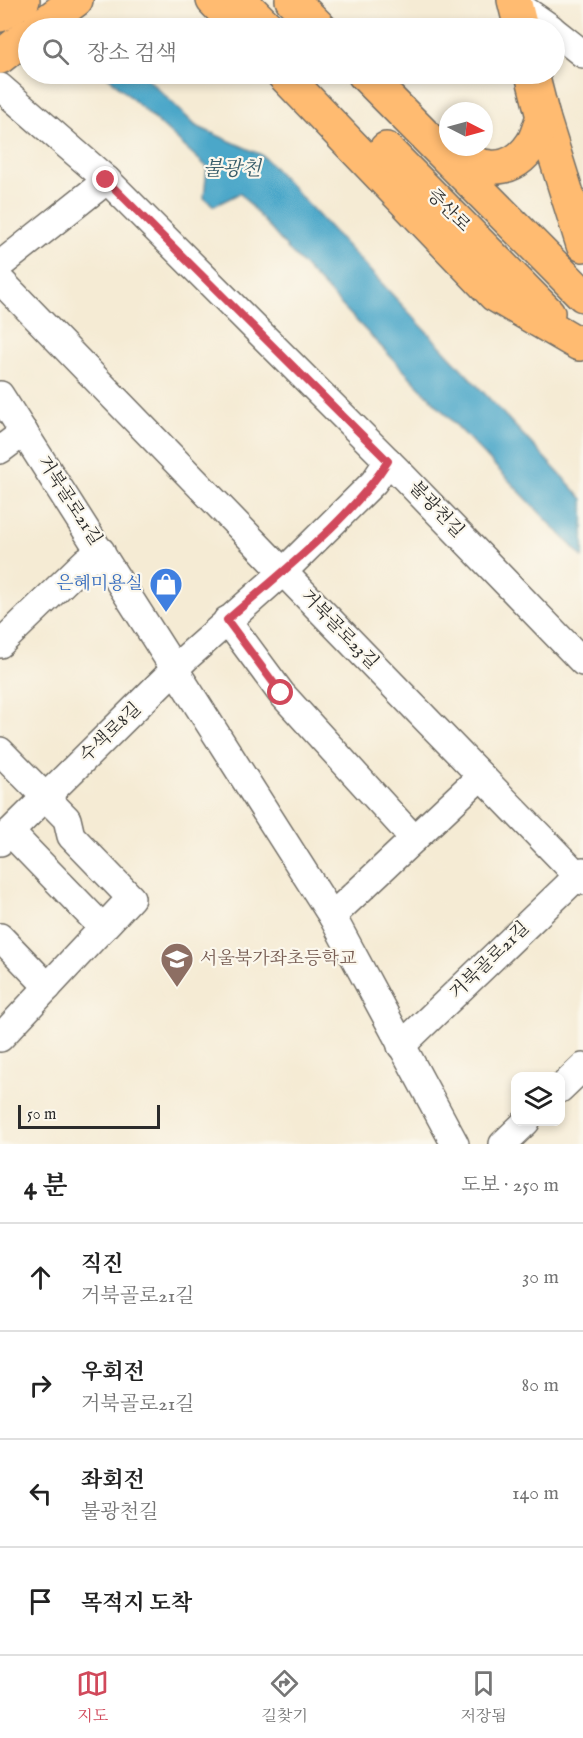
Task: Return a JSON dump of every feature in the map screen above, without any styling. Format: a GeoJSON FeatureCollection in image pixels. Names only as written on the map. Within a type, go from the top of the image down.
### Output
{"type":"FeatureCollection","features":[{"type":"Feature","properties":{"kind":"main road"},"geometry":{"type":"LineString","coordinates":[[0,15],[23,0]]}},
{"type":"Feature","properties":{"kind":"main road"},"geometry":{"type":"LineString","coordinates":[[52,18],[76,0]]}},
{"type":"Feature","properties":{"kind":"main road"},"geometry":{"type":"LineString","coordinates":[[213,0],[230,18]]}},
{"type":"Feature","properties":{"kind":"main road"},"geometry":{"type":"LineString","coordinates":[[240,0],[258,18]]}},
{"type":"Feature","properties":{"kind":"main road"},"geometry":{"type":"LineString","coordinates":[[292,0],[310,18]]}},
{"type":"Feature","properties":{"kind":"main road"},"geometry":{"type":"LineString","coordinates":[[0,57],[18,43]]}},
{"type":"Feature","properties":{"kind":"main road"},"geometry":{"type":"LineString","coordinates":[[293,84],[495,295],[581,346]]}},
{"type":"Feature","properties":{"kind":"main road","name":"증산로"},"geometry":{"type":"LineString","coordinates":[[322,84],[581,346]]}},
{"type":"Feature","properties":{"kind":"main road","name":"증산로"},"geometry":{"type":"LineString","coordinates":[[374,84],[583,295]]}},
{"type":"Feature","properties":{"kind":"main road"},"geometry":{"type":"LineString","coordinates":[[535,84],[583,245]]}},
{"type":"Feature","properties":{"kind":"main road"},"geometry":{"type":"LineString","coordinates":[[391,101],[439,140]]}},
{"type":"Feature","properties":{"kind":"main road"},"geometry":{"type":"LineString","coordinates":[[462,156],[478,166],[494,168],[510,164],[533,144],[543,117]]}},
{"type":"Feature","properties":{"kind":"street"},"geometry":{"type":"LineString","coordinates":[[517,10],[532,18]]}},
{"type":"Feature","properties":{"kind":"street"},"geometry":{"type":"LineString","coordinates":[[565,39],[583,54]]}},
{"type":"Feature","properties":{"kind":"street","name":"불광천길"},"geometry":{"type":"LineString","coordinates":[[0,87],[106,180],[388,461],[583,662]]}},
{"type":"Feature","properties":{"kind":"street"},"geometry":{"type":"LineString","coordinates":[[0,265],[106,180]]}},
{"type":"Feature","properties":{"kind":"street","name":"거북골로23길"},"geometry":{"type":"LineString","coordinates":[[0,280],[481,776],[581,876]]}},
{"type":"Feature","properties":{"kind":"street","name":"거북골로21길"},"geometry":{"type":"LineString","coordinates":[[0,395],[101,551],[167,659],[177,668],[332,916],[455,1144]]}},
{"type":"Feature","properties":{"kind":"street"},"geometry":{"type":"LineString","coordinates":[[0,450],[24,432]]}},
{"type":"Feature","properties":{"kind":"street"},"geometry":{"type":"LineString","coordinates":[[177,668],[227,620],[284,572],[374,482],[388,461]]}},
{"type":"Feature","properties":{"kind":"street"},"geometry":{"type":"LineString","coordinates":[[0,644],[86,561],[101,551]]}},
{"type":"Feature","properties":{"kind":"street"},"geometry":{"type":"LineString","coordinates":[[227,620],[281,693],[414,839]]}},
{"type":"Feature","properties":{"kind":"street","name":"수색로8길"},"geometry":{"type":"LineString","coordinates":[[103,928],[5,837],[177,668]]}},
{"type":"Feature","properties":{"kind":"street"},"geometry":{"type":"LineString","coordinates":[[0,751],[67,819],[72,836],[132,898],[0,1038]]}},
{"type":"Feature","properties":{"kind":"street"},"geometry":{"type":"LineString","coordinates":[[332,916],[481,776]]}},
{"type":"Feature","properties":{"kind":"street","name":"거북골로21길"},"geometry":{"type":"LineString","coordinates":[[401,1046],[581,876]]}},
{"type":"Feature","properties":{"kind":"street"},"geometry":{"type":"LineString","coordinates":[[0,936],[48,987]]}},
{"type":"Feature","properties":{"kind":"street"},"geometry":{"type":"LineString","coordinates":[[565,1085],[583,1067]]}},
{"type":"Feature","properties":{"kind":"street"},"geometry":{"type":"LineString","coordinates":[[503,1144],[522,1126]]}},
{"type":"Feature","properties":{"kind":"water","name":"불광천"},"geometry":{"type":"Polygon","coordinates":[[[116,84],[153,84],[196,126],[262,155],[583,499],[583,558],[288,249],[240,193],[214,206],[204,198],[207,167],[116,84]]]}},
{"type":"Feature","properties":{"kind":"place","name":"은혜미용실"},"geometry":{"type":"Point","coordinates":[166,613]}},
{"type":"Feature","properties":{"kind":"place","name":"서울북가좌초등학교"},"geometry":{"type":"Point","coordinates":[177,988]}},
{"type":"Feature","properties":{"kind":"route"},"geometry":{"type":"LineString","coordinates":[[106,180],[388,461],[374,482],[284,572],[227,620],[281,693]]}}]}
